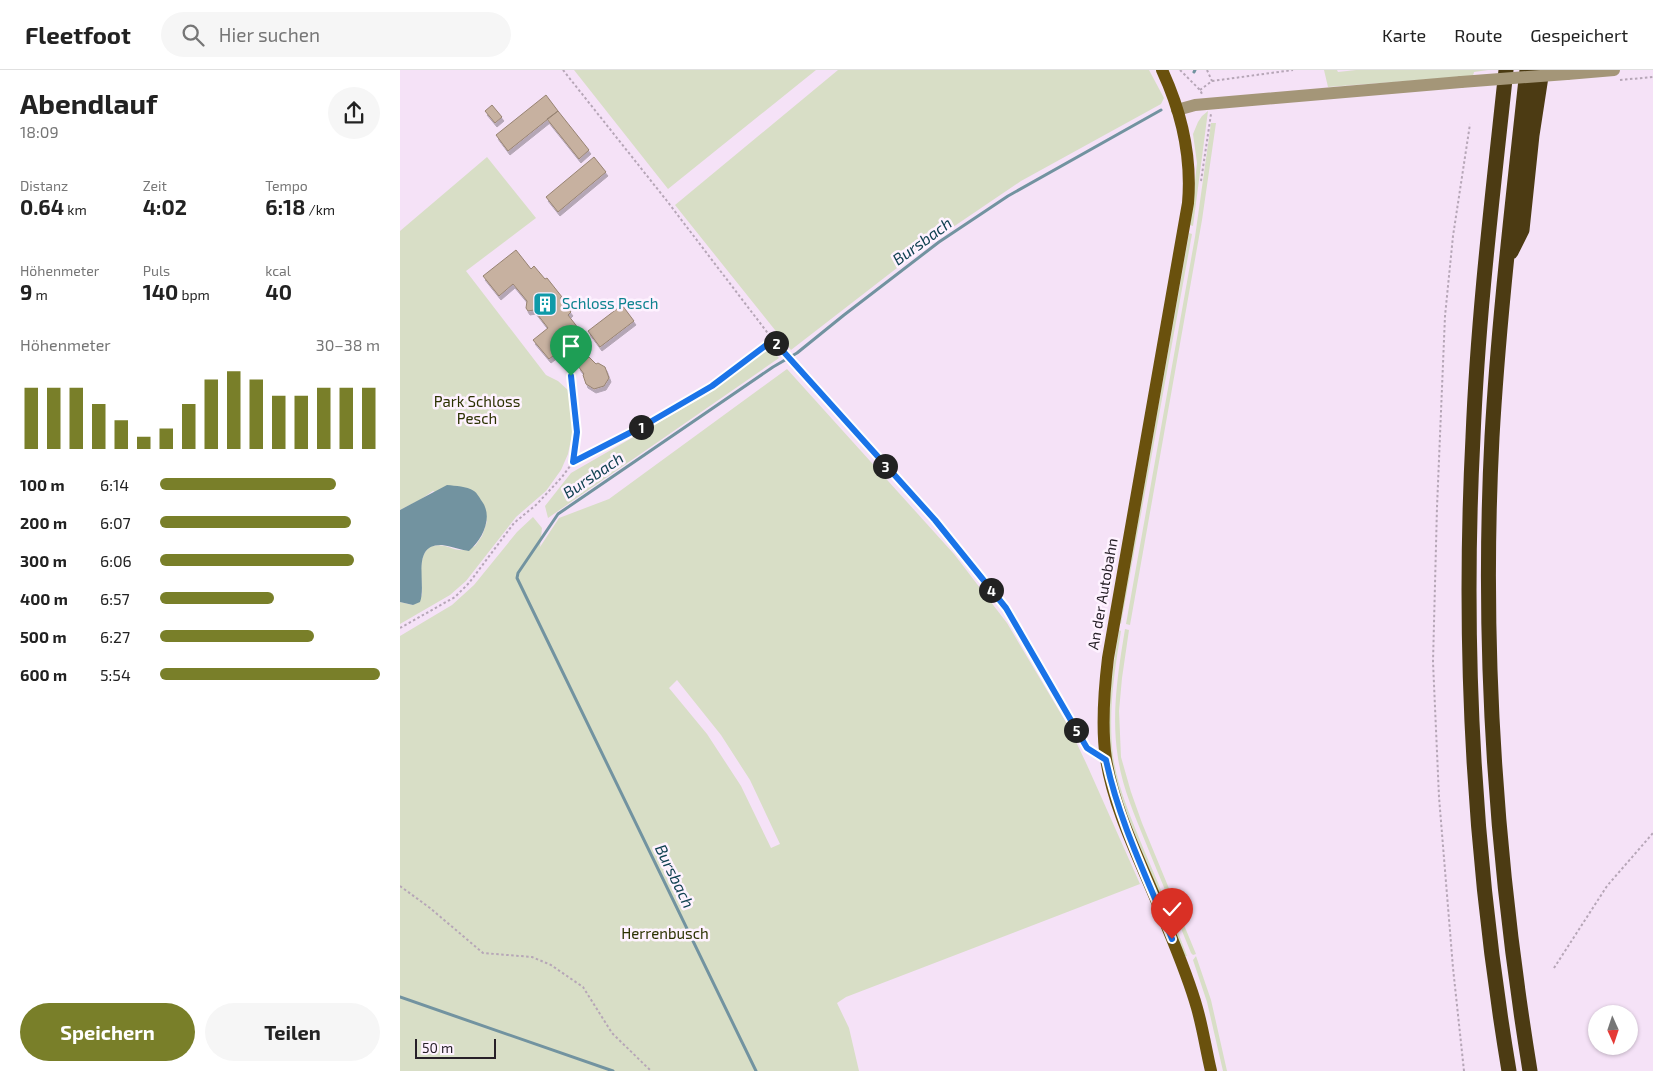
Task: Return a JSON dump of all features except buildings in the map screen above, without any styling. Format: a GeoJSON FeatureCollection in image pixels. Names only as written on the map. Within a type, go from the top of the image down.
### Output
{"type":"FeatureCollection","features":[{"type":"Feature","properties":{"kind":"highway"},"geometry":{"type":"LineString","coordinates":[[1506,70],[1476,379],[1469,603],[1472,730],[1480,834],[1492,951],[1509,1071]]}},
{"type":"Feature","properties":{"kind":"highway"},"geometry":{"type":"LineString","coordinates":[[1527,70],[1500,322],[1492,446],[1489,553],[1490,672],[1496,791],[1512,951],[1530,1071]]}},
{"type":"Feature","properties":{"kind":"highway"},"geometry":{"type":"LineString","coordinates":[[1507,260],[1522,230],[1532,135],[1542,70]]}},
{"type":"Feature","properties":{"kind":"main road","name":"An der Autobahn"},"geometry":{"type":"LineString","coordinates":[[1162,70],[1177,110],[1185,142],[1189,164],[1188,203],[1106,676],[1103,726],[1106,760],[1115,796],[1189,984],[1197,1009],[1211,1071]]}},
{"type":"Feature","properties":{"kind":"street"},"geometry":{"type":"LineString","coordinates":[[1177,110],[1195,105],[1614,70]]}},
{"type":"Feature","properties":{"kind":"path"},"geometry":{"type":"LineString","coordinates":[[563,70],[667,201],[773,340],[935,520],[1006,608],[1087,748],[1106,760]]}},
{"type":"Feature","properties":{"kind":"path"},"geometry":{"type":"LineString","coordinates":[[1180,70],[1200,90],[1211,114],[1200,189]]}},
{"type":"Feature","properties":{"kind":"path"},"geometry":{"type":"LineString","coordinates":[[1207,70],[1212,81]]}},
{"type":"Feature","properties":{"kind":"path"},"geometry":{"type":"LineString","coordinates":[[1200,90],[1212,81],[1293,70]]}},
{"type":"Feature","properties":{"kind":"path"},"geometry":{"type":"LineString","coordinates":[[1464,1071],[1453,968],[1439,797],[1433,662],[1436,507],[1445,316],[1453,236],[1470,124]]}},
{"type":"Feature","properties":{"kind":"path"},"geometry":{"type":"LineString","coordinates":[[400,628],[455,597],[469,583],[514,523],[537,504],[573,462],[645,425],[712,386],[773,340]]}},
{"type":"Feature","properties":{"kind":"path"},"geometry":{"type":"LineString","coordinates":[[571,376],[577,432],[573,462]]}},
{"type":"Feature","properties":{"kind":"path"},"geometry":{"type":"LineString","coordinates":[[1554,968],[1607,886],[1653,833]]}},
{"type":"Feature","properties":{"kind":"path"},"geometry":{"type":"LineString","coordinates":[[400,886],[483,952],[532,957],[551,965],[583,987],[612,1034],[651,1071]]}},
{"type":"Feature","properties":{"kind":"green space"},"geometry":{"type":"Polygon","coordinates":[[[574,70],[816,70],[668,189],[574,70]]]}},
{"type":"Feature","properties":{"kind":"green space"},"geometry":{"type":"Polygon","coordinates":[[[838,70],[1149,70],[1164,98],[1161,104],[1021,181],[928,244],[791,350],[675,205],[838,70]]]}},
{"type":"Feature","properties":{"kind":"green space"},"geometry":{"type":"Polygon","coordinates":[[[1324,70],[1337,70],[1338,72],[1356,70],[1488,70],[1474,72],[1473,76],[1328,87],[1324,70]]]}},
{"type":"Feature","properties":{"kind":"green space"},"geometry":{"type":"Polygon","coordinates":[[[1208,111],[1193,226],[1190,225],[1197,163],[1193,134],[1198,122],[1208,111]]]}},
{"type":"Feature","properties":{"kind":"green space"},"geometry":{"type":"Polygon","coordinates":[[[1211,123],[1216,123],[1202,220],[1130,625],[1126,624],[1195,237],[1211,123]]]}},
{"type":"Feature","properties":{"kind":"green space","name":"Park Schloss Pesch"},"geometry":{"type":"Polygon","coordinates":[[[487,157],[536,218],[466,271],[546,375],[558,381],[569,391],[572,408],[572,435],[568,454],[561,470],[546,491],[516,517],[466,581],[450,595],[400,624],[400,602],[413,605],[422,595],[422,562],[428,548],[435,545],[462,550],[475,546],[482,536],[487,521],[433,491],[400,510],[400,231],[487,157]]]}},
{"type":"Feature","properties":{"kind":"green space"},"geometry":{"type":"Polygon","coordinates":[[[1189,233],[1192,234],[1121,624],[1120,623],[1189,233]]]}},
{"type":"Feature","properties":{"kind":"green space"},"geometry":{"type":"Polygon","coordinates":[[[770,348],[779,358],[548,518],[545,506],[571,473],[708,394],[770,348]]]}},
{"type":"Feature","properties":{"kind":"green space","name":"Herrenbusch"},"geometry":{"type":"Polygon","coordinates":[[[787,369],[954,554],[1007,623],[1070,729],[1140,884],[846,997],[837,1003],[849,1028],[859,1071],[400,1071],[400,636],[452,605],[474,585],[517,532],[533,517],[542,528],[540,547],[559,518],[609,499],[787,369]],[[677,680],[669,688],[707,734],[741,786],[771,848],[780,844],[750,780],[721,735],[677,680]]]}},
{"type":"Feature","properties":{"kind":"green space"},"geometry":{"type":"Polygon","coordinates":[[[1125,629],[1129,630],[1119,711],[1121,757],[1142,823],[1196,954],[1193,955],[1137,821],[1125,789],[1120,768],[1116,742],[1115,710],[1125,629]]]}},
{"type":"Feature","properties":{"kind":"green space"},"geometry":{"type":"Polygon","coordinates":[[[1119,630],[1121,631],[1111,709],[1115,768],[1130,816],[1187,956],[1185,956],[1131,824],[1122,799],[1112,760],[1109,711],[1119,630]]]}},
{"type":"Feature","properties":{"kind":"green space"},"geometry":{"type":"Polygon","coordinates":[[[1196,956],[1211,1000],[1227,1071],[1223,1071],[1207,1002],[1193,960],[1196,956]]]}},
{"type":"Feature","properties":{"kind":"water"},"geometry":{"type":"Polygon","coordinates":[[[447,485],[464,487],[476,493],[485,506],[487,513],[485,527],[479,540],[469,551],[442,545],[432,546],[426,551],[422,566],[422,594],[420,602],[413,605],[400,602],[400,510],[447,485]]]}},
{"type":"Feature","properties":{"kind":"waterway","name":"Bursbach"},"geometry":{"type":"LineString","coordinates":[[756,1071],[517,578],[518,573],[558,514],[773,367],[797,353],[939,242],[1008,196],[1161,110]]}},
{"type":"Feature","properties":{"kind":"waterway"},"geometry":{"type":"LineString","coordinates":[[400,997],[613,1071]]}},
{"type":"Feature","properties":{"kind":"place","name":"Schloss Pesch"},"geometry":{"type":"Point","coordinates":[545,304]}},
{"type":"Feature","properties":{"kind":"route"},"geometry":{"type":"LineString","coordinates":[[571,376],[576,408],[577,432],[573,462],[645,425],[712,386],[773,340],[935,520],[1006,608],[1087,748],[1106,760],[1115,796],[1126,828],[1172,939]]}}]}
